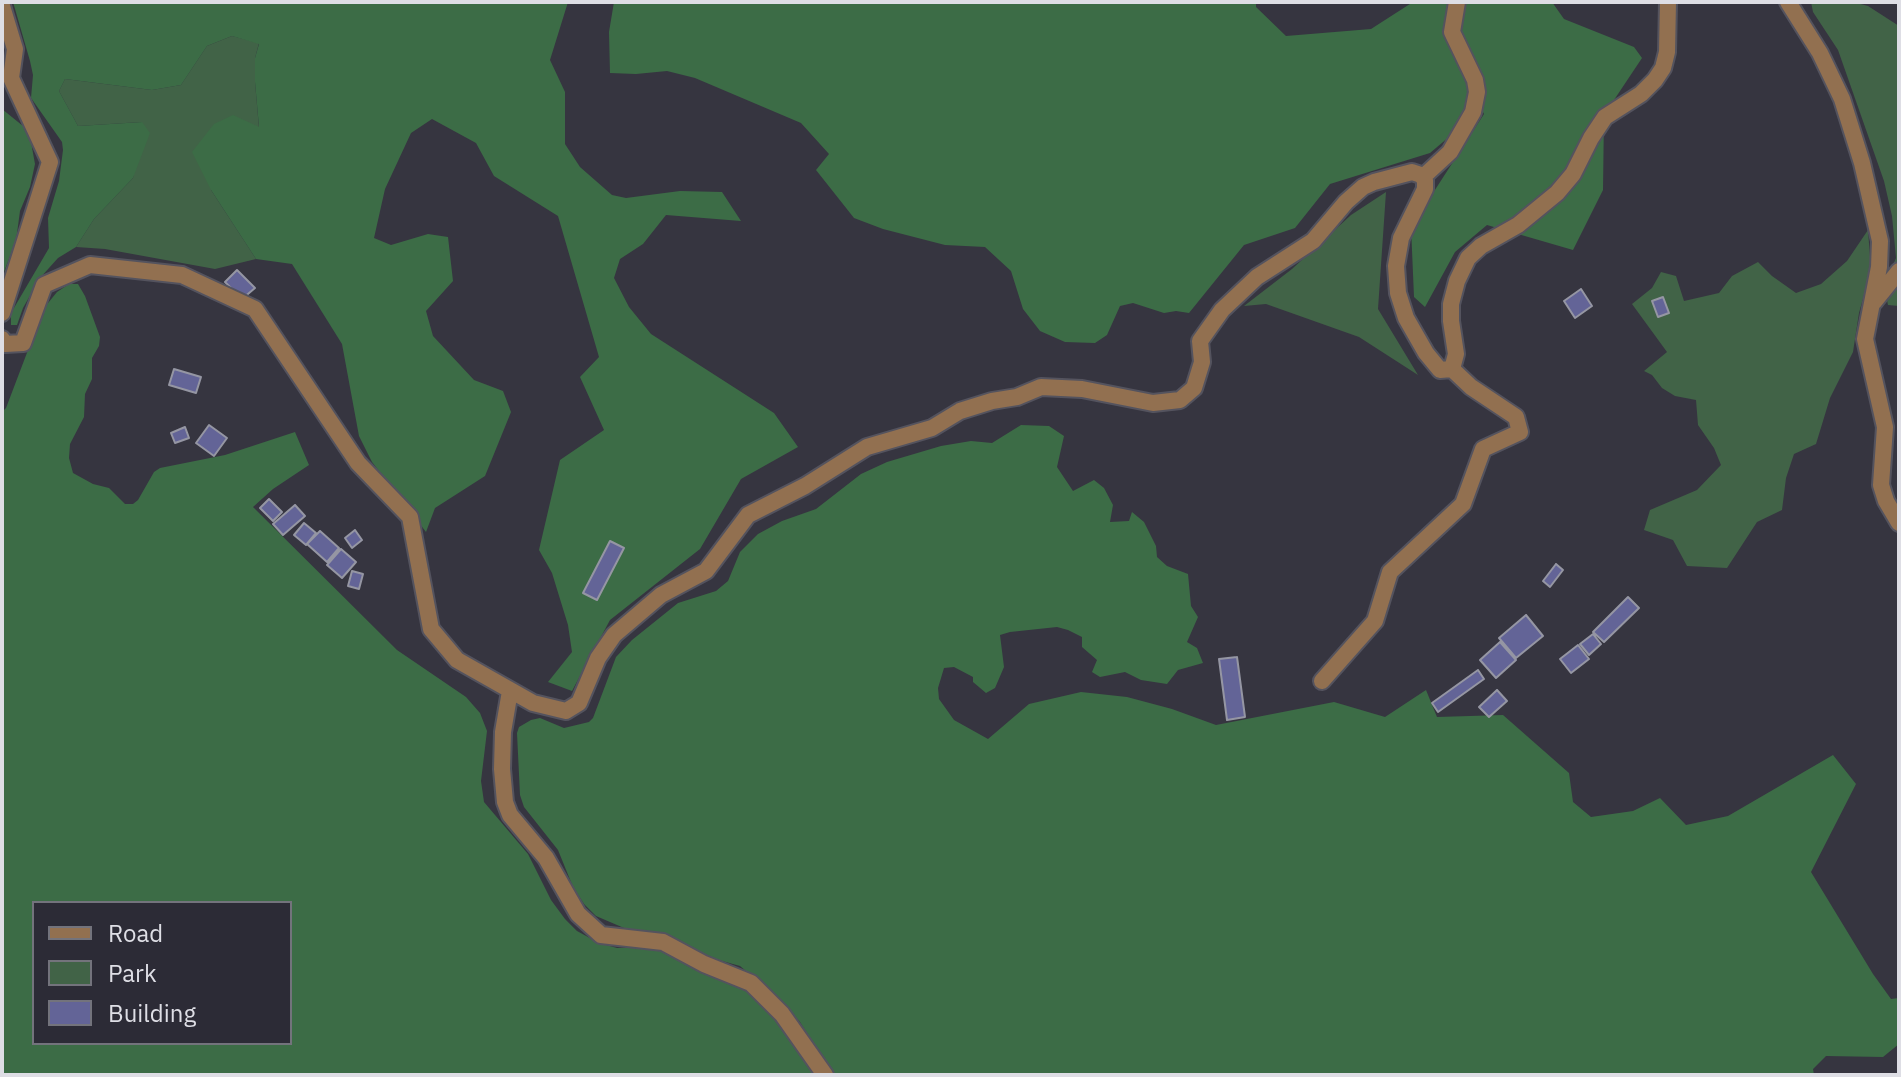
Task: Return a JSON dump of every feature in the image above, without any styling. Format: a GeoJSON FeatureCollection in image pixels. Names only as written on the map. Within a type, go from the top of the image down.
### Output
{"type":"FeatureCollection","features":[{"type":"Feature","properties":{"kind":"street"},"geometry":{"type":"LineString","coordinates":[[1423,177],[1450,152],[1473,112],[1477,92],[1475,80],[1452,32],[1457,2]]}},
{"type":"Feature","properties":{"kind":"street"},"geometry":{"type":"LineString","coordinates":[[1452,369],[1456,354],[1451,304],[1468,258],[1481,246],[1518,225],[1557,193],[1573,174],[1605,117],[1641,94],[1655,80],[1663,68],[1667,52],[1668,2]]}},
{"type":"Feature","properties":{"kind":"street"},"geometry":{"type":"LineString","coordinates":[[1788,2],[1831,74],[1846,109],[1880,241],[1879,267],[1865,339],[1885,427],[1881,485],[1899,523]]}},
{"type":"Feature","properties":{"kind":"street"},"geometry":{"type":"LineString","coordinates":[[2,6],[15,49],[11,78],[50,162],[2,313]]}},
{"type":"Feature","properties":{"kind":"street"},"geometry":{"type":"LineString","coordinates":[[2,339],[5,344],[23,343],[44,285],[90,265],[182,275],[255,309],[358,463],[410,517],[431,629],[457,660],[510,691],[553,710],[566,711],[575,707],[598,658],[614,635],[661,595],[706,571],[748,515],[805,486],[867,447],[932,428],[960,411],[1017,397],[1041,387],[1082,389],[1153,403],[1180,400],[1194,388],[1202,362],[1200,341],[1242,288],[1276,262],[1313,241],[1363,187],[1405,173],[1423,177]]}},
{"type":"Feature","properties":{"kind":"street"},"geometry":{"type":"LineString","coordinates":[[1322,681],[1375,621],[1390,572],[1463,504],[1483,449],[1520,432],[1516,417],[1471,387],[1452,369],[1440,370],[1426,353],[1406,318],[1398,293],[1396,266],[1401,238],[1425,189],[1423,177]]}},
{"type":"Feature","properties":{"kind":"street"},"geometry":{"type":"LineString","coordinates":[[1871,306],[1899,271]]}},
{"type":"Feature","properties":{"kind":"street"},"geometry":{"type":"LineString","coordinates":[[510,691],[503,732],[505,802],[510,815],[546,858],[578,914],[601,935],[663,942],[704,964],[751,983],[782,1014],[825,1075]]}},
{"type":"Feature","properties":{"kind":"green space"},"geometry":{"type":"Polygon","coordinates":[[[13,2],[568,2],[550,60],[565,92],[565,144],[580,167],[612,195],[626,198],[680,191],[722,192],[741,221],[666,215],[643,244],[620,259],[614,278],[629,307],[651,334],[774,413],[798,447],[741,479],[700,549],[610,620],[572,691],[548,682],[572,652],[568,625],[552,573],[539,550],[560,460],[604,430],[580,377],[599,357],[558,216],[494,176],[476,143],[432,119],[411,133],[385,189],[374,238],[391,245],[428,234],[448,237],[453,281],[426,311],[433,336],[474,380],[503,391],[511,412],[485,476],[435,508],[426,532],[372,462],[359,436],[342,344],[292,264],[256,259],[211,190],[192,152],[214,124],[233,115],[259,127],[255,58],[259,44],[232,36],[207,46],[181,85],[152,90],[65,79],[59,91],[78,126],[142,122],[150,133],[133,178],[94,219],[76,247],[58,258],[40,278],[17,325],[11,325],[11,313],[49,248],[48,218],[59,181],[63,150],[62,142],[31,98],[33,75],[13,2]]]}},
{"type":"Feature","properties":{"kind":"green space"},"geometry":{"type":"Polygon","coordinates":[[[614,2],[1256,2],[1256,7],[1286,36],[1371,29],[1413,2],[1552,2],[1564,19],[1634,47],[1642,58],[1604,115],[1603,190],[1573,250],[1487,225],[1455,252],[1425,307],[1414,297],[1411,227],[1484,114],[1474,95],[1456,131],[1430,153],[1330,184],[1295,228],[1244,245],[1189,313],[1164,313],[1133,303],[1120,306],[1107,335],[1095,343],[1065,342],[1040,331],[1023,309],[1011,271],[985,247],[945,245],[854,218],[816,170],[829,154],[801,123],[695,78],[667,71],[610,73],[609,32],[614,2]]]}},
{"type":"Feature","properties":{"kind":"green space"},"geometry":{"type":"Polygon","coordinates":[[[1811,2],[1853,2],[1868,6],[1899,26],[1899,306],[1888,305],[1884,286],[1896,258],[1892,216],[1884,181],[1838,50],[1813,12],[1811,2]]]}},
{"type":"Feature","properties":{"kind":"green space"},"geometry":{"type":"Polygon","coordinates":[[[232,36],[259,43],[255,58],[255,82],[259,128],[211,190],[256,259],[215,269],[105,249],[76,247],[94,219],[133,178],[142,122],[78,126],[59,91],[65,79],[152,90],[181,85],[207,46],[232,36]]]}},
{"type":"Feature","properties":{"kind":"green space"},"geometry":{"type":"Polygon","coordinates":[[[2,109],[23,126],[31,142],[35,164],[20,211],[16,241],[2,277],[2,109]]]}},
{"type":"Feature","properties":{"kind":"green space"},"geometry":{"type":"Polygon","coordinates":[[[1386,192],[1378,309],[1418,375],[1359,337],[1266,304],[1244,306],[1292,269],[1351,215],[1386,192]]]}},
{"type":"Feature","properties":{"kind":"green space"},"geometry":{"type":"Polygon","coordinates":[[[1868,230],[1871,270],[1859,313],[1853,352],[1830,398],[1816,444],[1794,454],[1786,478],[1782,510],[1757,522],[1727,568],[1687,566],[1673,540],[1644,530],[1650,510],[1697,490],[1721,465],[1714,448],[1698,425],[1696,400],[1675,396],[1644,371],[1667,352],[1632,304],[1652,288],[1661,272],[1676,276],[1684,301],[1719,293],[1732,276],[1758,262],[1796,293],[1821,284],[1847,261],[1868,230]]]}},
{"type":"Feature","properties":{"kind":"green space"},"geometry":{"type":"Polygon","coordinates":[[[69,284],[78,284],[100,337],[92,358],[92,379],[85,394],[84,417],[70,444],[69,458],[73,473],[93,484],[109,488],[125,504],[133,504],[154,472],[160,468],[225,455],[295,432],[309,465],[253,507],[397,650],[466,697],[480,713],[487,731],[481,781],[484,802],[528,854],[551,900],[565,919],[577,931],[599,943],[617,948],[645,947],[662,951],[701,973],[738,985],[757,998],[774,1016],[814,1075],[2,1075],[2,412],[44,308],[57,292],[69,284]]]}},
{"type":"Feature","properties":{"kind":"green space"},"geometry":{"type":"Polygon","coordinates":[[[1021,425],[1049,426],[1064,436],[1057,467],[1073,491],[1094,480],[1104,488],[1113,505],[1110,522],[1129,521],[1132,512],[1144,522],[1156,546],[1157,557],[1167,566],[1188,574],[1191,606],[1198,617],[1187,642],[1197,648],[1203,663],[1178,670],[1167,684],[1141,680],[1125,672],[1100,677],[1092,672],[1097,660],[1082,647],[1082,637],[1068,630],[1057,627],[1010,632],[1000,635],[1004,667],[995,688],[986,693],[973,682],[973,677],[954,667],[944,668],[938,688],[939,699],[954,720],[988,739],[1029,704],[1081,692],[1127,697],[1216,725],[1334,702],[1385,717],[1426,690],[1437,717],[1503,715],[1569,773],[1573,802],[1591,817],[1633,811],[1660,798],[1686,825],[1728,816],[1833,755],[1856,784],[1811,872],[1873,974],[1891,999],[1899,998],[1899,1044],[1883,1057],[1826,1056],[1813,1069],[1814,1075],[832,1075],[800,1022],[740,966],[708,957],[669,936],[624,928],[596,916],[573,887],[558,850],[524,807],[520,795],[519,727],[540,718],[564,728],[589,722],[616,657],[678,603],[716,591],[728,581],[740,552],[758,534],[782,521],[816,509],[861,474],[887,462],[941,446],[971,441],[992,443],[1021,425]]]}},
{"type":"Feature","properties":{"kind":"building"},"geometry":{"type":"Polygon","coordinates":[[[237,270],[255,288],[242,299],[225,282],[237,270]]]}},
{"type":"Feature","properties":{"kind":"building"},"geometry":{"type":"Polygon","coordinates":[[[1581,289],[1592,306],[1575,318],[1564,301],[1581,289]]]}},
{"type":"Feature","properties":{"kind":"building"},"geometry":{"type":"Polygon","coordinates":[[[1663,297],[1669,313],[1658,317],[1652,301],[1663,297]]]}},
{"type":"Feature","properties":{"kind":"building"},"geometry":{"type":"Polygon","coordinates":[[[174,369],[201,377],[196,393],[169,385],[174,369]]]}},
{"type":"Feature","properties":{"kind":"building"},"geometry":{"type":"Polygon","coordinates":[[[209,425],[227,438],[214,456],[196,443],[209,425]]]}},
{"type":"Feature","properties":{"kind":"building"},"geometry":{"type":"Polygon","coordinates":[[[185,427],[189,438],[175,443],[171,433],[185,427]]]}},
{"type":"Feature","properties":{"kind":"building"},"geometry":{"type":"Polygon","coordinates":[[[269,499],[282,512],[273,521],[260,508],[269,499]]]}},
{"type":"Feature","properties":{"kind":"building"},"geometry":{"type":"Polygon","coordinates":[[[295,505],[305,516],[283,535],[273,524],[295,505]]]}},
{"type":"Feature","properties":{"kind":"building"},"geometry":{"type":"Polygon","coordinates":[[[304,523],[316,533],[306,545],[294,535],[304,523]]]}},
{"type":"Feature","properties":{"kind":"building"},"geometry":{"type":"Polygon","coordinates":[[[355,530],[362,540],[352,548],[345,538],[355,530]]]}},
{"type":"Feature","properties":{"kind":"building"},"geometry":{"type":"Polygon","coordinates":[[[320,531],[339,548],[327,562],[307,544],[320,531]]]}},
{"type":"Feature","properties":{"kind":"building"},"geometry":{"type":"Polygon","coordinates":[[[610,541],[624,548],[597,600],[583,593],[610,541]]]}},
{"type":"Feature","properties":{"kind":"building"},"geometry":{"type":"Polygon","coordinates":[[[341,549],[356,562],[342,578],[327,565],[341,549]]]}},
{"type":"Feature","properties":{"kind":"building"},"geometry":{"type":"Polygon","coordinates":[[[1556,564],[1563,570],[1550,587],[1543,581],[1556,564]]]}},
{"type":"Feature","properties":{"kind":"building"},"geometry":{"type":"Polygon","coordinates":[[[352,571],[363,574],[359,589],[348,586],[352,571]]]}},
{"type":"Feature","properties":{"kind":"building"},"geometry":{"type":"Polygon","coordinates":[[[1628,597],[1639,608],[1604,642],[1593,632],[1628,597]]]}},
{"type":"Feature","properties":{"kind":"building"},"geometry":{"type":"Polygon","coordinates":[[[1526,615],[1543,636],[1516,658],[1499,638],[1526,615]]]}},
{"type":"Feature","properties":{"kind":"building"},"geometry":{"type":"Polygon","coordinates":[[[1593,634],[1601,644],[1589,655],[1580,644],[1593,634]]]}},
{"type":"Feature","properties":{"kind":"building"},"geometry":{"type":"Polygon","coordinates":[[[1500,642],[1516,660],[1496,678],[1480,660],[1500,642]]]}},
{"type":"Feature","properties":{"kind":"building"},"geometry":{"type":"Polygon","coordinates":[[[1578,645],[1589,659],[1571,673],[1560,659],[1578,645]]]}},
{"type":"Feature","properties":{"kind":"building"},"geometry":{"type":"Polygon","coordinates":[[[1237,657],[1245,717],[1227,720],[1219,659],[1237,657]]]}},
{"type":"Feature","properties":{"kind":"building"},"geometry":{"type":"Polygon","coordinates":[[[1478,670],[1484,679],[1438,712],[1432,703],[1478,670]]]}},
{"type":"Feature","properties":{"kind":"building"},"geometry":{"type":"Polygon","coordinates":[[[1497,690],[1507,701],[1489,717],[1479,707],[1497,690]]]}}]}
